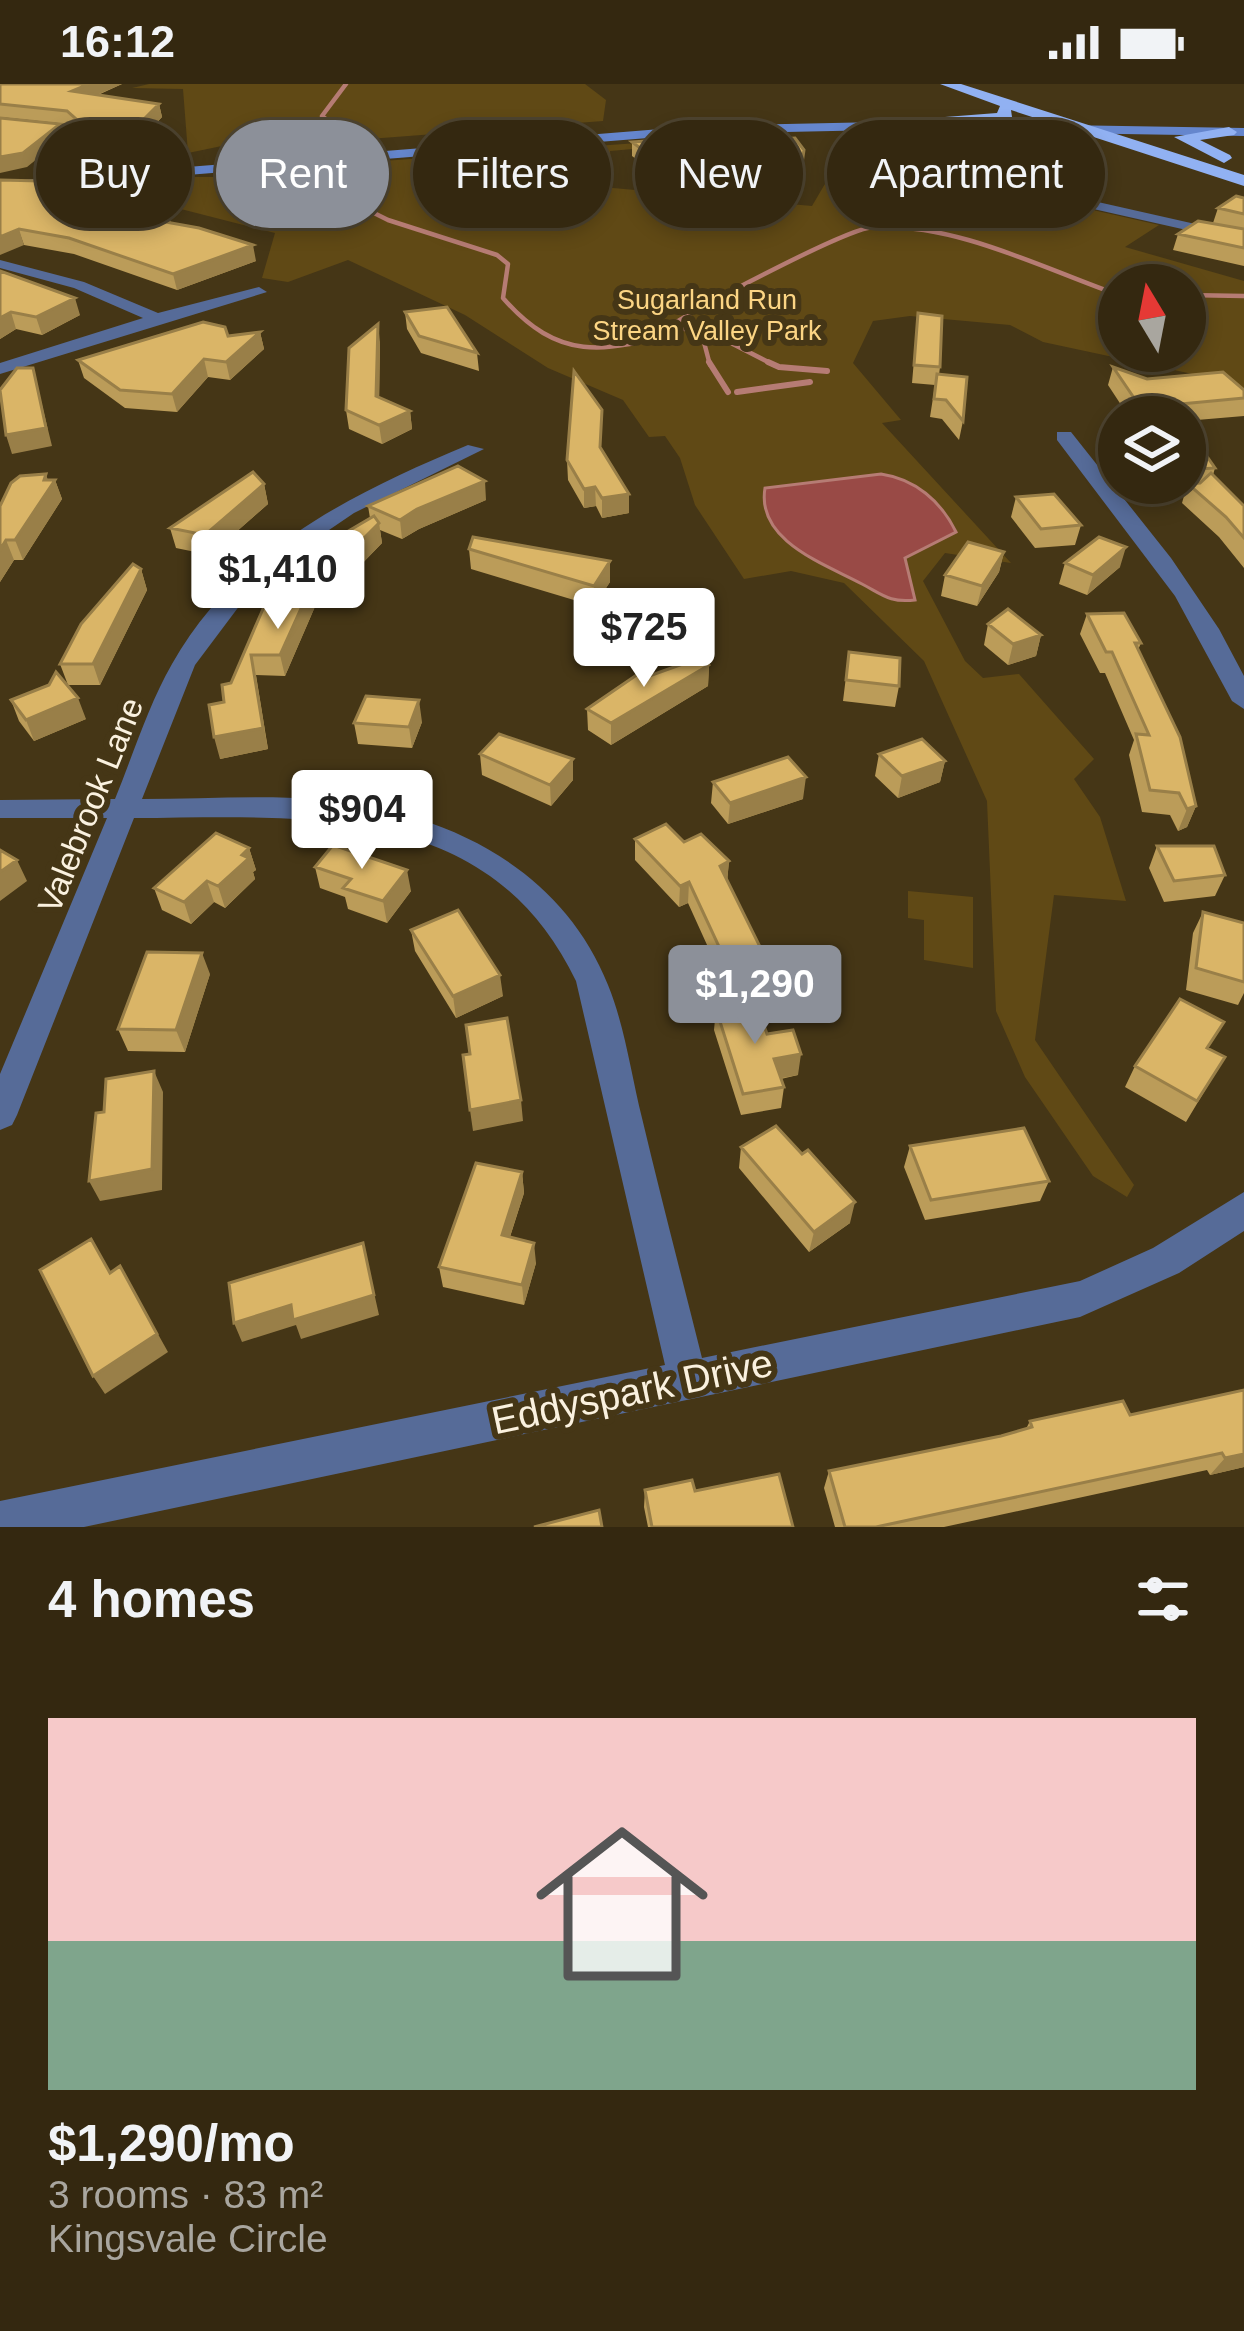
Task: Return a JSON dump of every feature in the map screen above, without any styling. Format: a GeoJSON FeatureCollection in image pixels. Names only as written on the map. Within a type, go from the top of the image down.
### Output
{"type":"FeatureCollection","features":[{"type":"Feature","properties":{"kind":"highway"},"geometry":{"type":"LineString","coordinates":[[947,84],[1097,120]]}},
{"type":"Feature","properties":{"kind":"highway"},"geometry":{"type":"LineString","coordinates":[[950,120],[1007,114],[981,89]]}},
{"type":"Feature","properties":{"kind":"highway"},"geometry":{"type":"LineString","coordinates":[[981,89],[1052,120]]}},
{"type":"Feature","properties":{"kind":"highway"},"geometry":{"type":"LineString","coordinates":[[1105,122],[1244,165]]}},
{"type":"Feature","properties":{"kind":"highway"},"geometry":{"type":"LineString","coordinates":[[1239,130],[1182,137],[1244,165]]}},
{"type":"Feature","properties":{"kind":"highway"},"geometry":{"type":"LineString","coordinates":[[1105,137],[1244,181]]}},
{"type":"Feature","properties":{"kind":"main road"},"geometry":{"type":"LineString","coordinates":[[389,149],[674,123],[827,121]]}},
{"type":"Feature","properties":{"kind":"main road"},"geometry":{"type":"LineString","coordinates":[[1105,122],[1239,130]]}},
{"type":"Feature","properties":{"kind":"main road"},"geometry":{"type":"LineString","coordinates":[[389,149],[737,128],[827,128]]}},
{"type":"Feature","properties":{"kind":"main road"},"geometry":{"type":"LineString","coordinates":[[1105,130],[1239,130]]}},
{"type":"Feature","properties":{"kind":"main road"},"geometry":{"type":"LineString","coordinates":[[0,181],[216,163]]}},
{"type":"Feature","properties":{"kind":"street"},"geometry":{"type":"LineString","coordinates":[[1105,207],[1244,239]]}},
{"type":"Feature","properties":{"kind":"street"},"geometry":{"type":"LineString","coordinates":[[0,264],[79,285],[160,319]]}},
{"type":"Feature","properties":{"kind":"street"},"geometry":{"type":"LineString","coordinates":[[0,369],[221,298],[259,292]]}},
{"type":"Feature","properties":{"kind":"street"},"geometry":{"type":"LineString","coordinates":[[1064,436],[1186,592],[1244,701]]}},
{"type":"Feature","properties":{"kind":"street","name":"Valebrook Lane"},"geometry":{"type":"LineString","coordinates":[[0,1114],[183,665],[233,594],[292,541],[328,517],[475,449]]}},
{"type":"Feature","properties":{"kind":"street"},"geometry":{"type":"LineString","coordinates":[[0,809],[314,808],[404,822],[481,854],[544,905],[571,940],[592,982],[688,1380]]}},
{"type":"Feature","properties":{"kind":"street","name":"Eddyspark Drive"},"geometry":{"type":"LineString","coordinates":[[0,1523],[1080,1299],[1143,1273],[1210,1237],[1244,1209]]}},
{"type":"Feature","properties":{"kind":"green space"},"geometry":{"type":"Polygon","coordinates":[[[149,84],[585,84],[606,100],[603,120],[413,120],[413,136],[389,137],[389,120],[216,120],[216,147],[192,152],[192,120],[185,120],[183,89],[132,88],[149,84]]]}},
{"type":"Feature","properties":{"kind":"green space"},"geometry":{"type":"Polygon","coordinates":[[[635,143],[635,149],[611,151],[611,145],[635,143]]]}},
{"type":"Feature","properties":{"kind":"green space","name":"Sugarland Run Stream Valley Park"},"geometry":{"type":"Polygon","coordinates":[[[413,159],[413,228],[611,228],[611,188],[635,190],[635,228],[803,228],[803,205],[812,206],[827,180],[827,228],[1105,228],[1105,213],[1159,225],[1125,247],[1184,264],[1098,264],[1098,354],[1043,342],[1010,325],[910,316],[873,321],[853,363],[901,420],[882,423],[1011,563],[945,553],[923,581],[965,661],[983,678],[1019,674],[1094,759],[1074,779],[1100,817],[1126,901],[1054,895],[1035,1040],[1134,1185],[1127,1197],[1093,1176],[1025,1077],[996,1011],[987,801],[924,661],[844,583],[791,571],[744,579],[695,505],[680,458],[665,436],[649,437],[623,400],[548,368],[465,315],[348,260],[288,282],[262,278],[275,233],[255,228],[389,228],[389,161],[413,159]]]}},
{"type":"Feature","properties":{"kind":"green space"},"geometry":{"type":"Polygon","coordinates":[[[192,177],[216,177],[216,218],[192,212],[192,177]]]}},
{"type":"Feature","properties":{"kind":"green space"},"geometry":{"type":"Polygon","coordinates":[[[78,228],[118,228],[94,237],[68,232],[78,228]]]}},
{"type":"Feature","properties":{"kind":"green space"},"geometry":{"type":"Polygon","coordinates":[[[1206,270],[1244,281],[1244,392],[1183,372],[1206,372],[1206,270]]]}},
{"type":"Feature","properties":{"kind":"green space"},"geometry":{"type":"Polygon","coordinates":[[[908,891],[973,897],[973,968],[924,960],[924,920],[908,918],[908,891]]]}},
{"type":"Feature","properties":{"kind":"shaded area"},"geometry":{"type":"Polygon","coordinates":[[[881,474],[926,493],[956,532],[905,558],[915,600],[887,597],[813,559],[782,536],[765,507],[765,488],[881,474]]]}},
{"type":"Feature","properties":{"kind":"building"},"geometry":{"type":"Polygon","coordinates":[[[0,84],[89,84],[72,91],[159,104],[143,120],[74,120],[67,111],[0,104],[0,84]]]}},
{"type":"Feature","properties":{"kind":"building"},"geometry":{"type":"Polygon","coordinates":[[[0,118],[36,122],[36,143],[23,153],[0,157],[0,118]]]}},
{"type":"Feature","properties":{"kind":"building"},"geometry":{"type":"Polygon","coordinates":[[[0,180],[36,181],[36,228],[192,227],[253,245],[173,274],[69,238],[19,229],[0,237],[0,180]]]}},
{"type":"Feature","properties":{"kind":"building"},"geometry":{"type":"Polygon","coordinates":[[[1236,196],[1244,198],[1244,214],[1218,208],[1236,196]]]}},
{"type":"Feature","properties":{"kind":"building"},"geometry":{"type":"Polygon","coordinates":[[[1198,221],[1244,229],[1244,248],[1178,234],[1198,221]]]}},
{"type":"Feature","properties":{"kind":"building"},"geometry":{"type":"Polygon","coordinates":[[[0,271],[75,298],[36,317],[11,312],[0,318],[0,271]]]}},
{"type":"Feature","properties":{"kind":"building"},"geometry":{"type":"Polygon","coordinates":[[[447,307],[477,353],[419,336],[405,312],[447,307]]]}},
{"type":"Feature","properties":{"kind":"building"},"geometry":{"type":"Polygon","coordinates":[[[918,313],[942,316],[940,367],[914,365],[918,313]]]}},
{"type":"Feature","properties":{"kind":"building"},"geometry":{"type":"Polygon","coordinates":[[[203,322],[225,327],[228,336],[260,332],[226,362],[204,359],[172,394],[120,390],[78,360],[203,322]]]}},
{"type":"Feature","properties":{"kind":"building"},"geometry":{"type":"Polygon","coordinates":[[[378,324],[376,396],[410,411],[379,425],[346,410],[349,348],[378,324]]]}},
{"type":"Feature","properties":{"kind":"building"},"geometry":{"type":"Polygon","coordinates":[[[17,368],[33,368],[46,428],[6,435],[0,390],[17,368]]]}},
{"type":"Feature","properties":{"kind":"building"},"geometry":{"type":"Polygon","coordinates":[[[574,371],[602,410],[600,447],[629,494],[602,498],[595,487],[584,489],[567,460],[574,371]]]}},
{"type":"Feature","properties":{"kind":"building"},"geometry":{"type":"Polygon","coordinates":[[[1116,372],[1147,379],[1223,372],[1244,390],[1244,398],[1206,402],[1206,396],[1133,396],[1116,372]]]}},
{"type":"Feature","properties":{"kind":"building"},"geometry":{"type":"Polygon","coordinates":[[[937,374],[967,377],[963,421],[946,400],[934,399],[937,374]]]}},
{"type":"Feature","properties":{"kind":"building"},"geometry":{"type":"Polygon","coordinates":[[[458,466],[485,481],[400,520],[368,506],[458,466]]]}},
{"type":"Feature","properties":{"kind":"building"},"geometry":{"type":"Polygon","coordinates":[[[253,472],[264,484],[205,535],[170,528],[253,472]]]}},
{"type":"Feature","properties":{"kind":"building"},"geometry":{"type":"Polygon","coordinates":[[[1211,473],[1244,506],[1244,538],[1206,500],[1206,478],[1211,473]]]}},
{"type":"Feature","properties":{"kind":"building"},"geometry":{"type":"Polygon","coordinates":[[[46,474],[44,480],[55,480],[15,540],[6,540],[0,550],[0,506],[11,483],[20,476],[46,474]]]}},
{"type":"Feature","properties":{"kind":"building"},"geometry":{"type":"Polygon","coordinates":[[[1054,494],[1081,525],[1041,529],[1016,497],[1054,494]]]}},
{"type":"Feature","properties":{"kind":"building"},"geometry":{"type":"Polygon","coordinates":[[[374,516],[379,523],[319,583],[313,582],[280,655],[251,655],[263,728],[214,737],[209,705],[224,702],[222,685],[231,683],[266,602],[321,543],[374,516]]]}},
{"type":"Feature","properties":{"kind":"building"},"geometry":{"type":"Polygon","coordinates":[[[473,537],[610,561],[594,586],[469,549],[473,537]]]}},
{"type":"Feature","properties":{"kind":"building"},"geometry":{"type":"Polygon","coordinates":[[[1099,537],[1126,547],[1093,575],[1065,563],[1099,537]]]}},
{"type":"Feature","properties":{"kind":"building"},"geometry":{"type":"Polygon","coordinates":[[[968,542],[1004,552],[982,586],[945,575],[968,542]]]}},
{"type":"Feature","properties":{"kind":"building"},"geometry":{"type":"Polygon","coordinates":[[[133,564],[141,569],[93,664],[60,664],[81,624],[133,564]]]}},
{"type":"Feature","properties":{"kind":"building"},"geometry":{"type":"Polygon","coordinates":[[[1008,609],[1041,635],[1013,644],[988,624],[1008,609]]]}},
{"type":"Feature","properties":{"kind":"building"},"geometry":{"type":"Polygon","coordinates":[[[1124,613],[1180,737],[1196,806],[1187,809],[1179,793],[1150,790],[1136,734],[1149,735],[1112,652],[1106,652],[1087,614],[1124,613]]]}},
{"type":"Feature","properties":{"kind":"building"},"geometry":{"type":"Polygon","coordinates":[[[849,652],[900,658],[899,686],[846,680],[849,652]]]}},
{"type":"Feature","properties":{"kind":"building"},"geometry":{"type":"Polygon","coordinates":[[[705,656],[709,665],[611,723],[587,709],[641,672],[649,676],[705,656]]]}},
{"type":"Feature","properties":{"kind":"building"},"geometry":{"type":"Polygon","coordinates":[[[56,672],[78,698],[26,720],[11,700],[49,685],[56,672]]]}},
{"type":"Feature","properties":{"kind":"building"},"geometry":{"type":"Polygon","coordinates":[[[366,696],[419,700],[409,727],[354,723],[366,696]]]}},
{"type":"Feature","properties":{"kind":"building"},"geometry":{"type":"Polygon","coordinates":[[[499,734],[573,759],[550,785],[480,754],[499,734]]]}},
{"type":"Feature","properties":{"kind":"building"},"geometry":{"type":"Polygon","coordinates":[[[922,739],[945,761],[902,776],[879,754],[922,739]]]}},
{"type":"Feature","properties":{"kind":"building"},"geometry":{"type":"Polygon","coordinates":[[[788,757],[806,777],[730,803],[713,782],[788,757]]]}},
{"type":"Feature","properties":{"kind":"building"},"geometry":{"type":"Polygon","coordinates":[[[666,824],[684,842],[701,834],[729,861],[720,866],[771,969],[734,979],[689,882],[680,886],[635,839],[666,824]]]}},
{"type":"Feature","properties":{"kind":"building"},"geometry":{"type":"Polygon","coordinates":[[[216,833],[249,848],[242,855],[249,858],[218,886],[207,881],[184,902],[154,888],[216,833]]]}},
{"type":"Feature","properties":{"kind":"building"},"geometry":{"type":"Polygon","coordinates":[[[333,845],[407,870],[383,901],[343,888],[351,879],[315,867],[333,845]]]}},
{"type":"Feature","properties":{"kind":"building"},"geometry":{"type":"Polygon","coordinates":[[[1157,846],[1214,846],[1225,875],[1174,881],[1157,846]]]}},
{"type":"Feature","properties":{"kind":"building"},"geometry":{"type":"Polygon","coordinates":[[[0,850],[17,860],[0,872],[0,850]]]}},
{"type":"Feature","properties":{"kind":"building"},"geometry":{"type":"Polygon","coordinates":[[[458,910],[500,975],[453,996],[411,930],[458,910]]]}},
{"type":"Feature","properties":{"kind":"building"},"geometry":{"type":"Polygon","coordinates":[[[1203,912],[1244,923],[1244,982],[1196,968],[1203,912]]]}},
{"type":"Feature","properties":{"kind":"building"},"geometry":{"type":"Polygon","coordinates":[[[147,952],[202,953],[176,1030],[118,1029],[147,952]]]}},
{"type":"Feature","properties":{"kind":"building"},"geometry":{"type":"Polygon","coordinates":[[[1180,999],[1224,1022],[1207,1048],[1225,1057],[1197,1101],[1135,1066],[1180,999]]]}},
{"type":"Feature","properties":{"kind":"building"},"geometry":{"type":"Polygon","coordinates":[[[756,1002],[767,1034],[793,1030],[801,1054],[774,1059],[784,1087],[743,1094],[716,1009],[756,1002]]]}},
{"type":"Feature","properties":{"kind":"building"},"geometry":{"type":"Polygon","coordinates":[[[507,1018],[521,1100],[470,1110],[463,1055],[470,1054],[466,1025],[507,1018]]]}},
{"type":"Feature","properties":{"kind":"building"},"geometry":{"type":"Polygon","coordinates":[[[154,1071],[152,1169],[89,1181],[96,1113],[104,1112],[106,1079],[154,1071]]]}},
{"type":"Feature","properties":{"kind":"building"},"geometry":{"type":"Polygon","coordinates":[[[776,1126],[802,1154],[808,1150],[855,1202],[814,1232],[741,1147],[776,1126]]]}},
{"type":"Feature","properties":{"kind":"building"},"geometry":{"type":"Polygon","coordinates":[[[1024,1128],[1049,1181],[931,1200],[910,1146],[1024,1128]]]}},
{"type":"Feature","properties":{"kind":"building"},"geometry":{"type":"Polygon","coordinates":[[[476,1163],[522,1172],[502,1235],[534,1243],[522,1285],[439,1267],[476,1163]]]}},
{"type":"Feature","properties":{"kind":"building"},"geometry":{"type":"Polygon","coordinates":[[[91,1239],[110,1273],[120,1266],[157,1334],[93,1376],[40,1270],[91,1239]]]}},
{"type":"Feature","properties":{"kind":"building"},"geometry":{"type":"Polygon","coordinates":[[[363,1243],[374,1295],[293,1320],[291,1305],[234,1323],[229,1283],[363,1243]]]}},
{"type":"Feature","properties":{"kind":"building"},"geometry":{"type":"Polygon","coordinates":[[[1244,1390],[1244,1454],[1225,1458],[1222,1453],[876,1527],[845,1527],[829,1471],[1001,1436],[1032,1427],[1030,1421],[1123,1401],[1130,1415],[1244,1390]]]}},
{"type":"Feature","properties":{"kind":"building"},"geometry":{"type":"Polygon","coordinates":[[[779,1474],[793,1527],[652,1527],[645,1490],[692,1480],[695,1491],[779,1474]]]}},
{"type":"Feature","properties":{"kind":"building"},"geometry":{"type":"Polygon","coordinates":[[[599,1510],[602,1527],[534,1527],[599,1510]]]}},
{"type":"Feature","properties":{"kind":"waterway"},"geometry":{"type":"LineString","coordinates":[[327,120],[322,116],[346,84]]}},
{"type":"Feature","properties":{"kind":"waterway"},"geometry":{"type":"LineString","coordinates":[[389,220],[497,255],[508,264],[503,298],[543,333],[563,342],[605,347],[678,328]]}},
{"type":"Feature","properties":{"kind":"waterway"},"geometry":{"type":"LineString","coordinates":[[678,328],[675,323],[714,301],[806,254],[873,227],[936,232],[967,240],[1098,287]]}},
{"type":"Feature","properties":{"kind":"waterway"},"geometry":{"type":"LineString","coordinates":[[1206,295],[1244,296]]}},
{"type":"Feature","properties":{"kind":"waterway"},"geometry":{"type":"LineString","coordinates":[[678,328],[701,331],[709,363]]}},
{"type":"Feature","properties":{"kind":"waterway"},"geometry":{"type":"LineString","coordinates":[[727,341],[769,363]]}},
{"type":"Feature","properties":{"kind":"waterway"},"geometry":{"type":"LineString","coordinates":[[709,363],[728,392]]}},
{"type":"Feature","properties":{"kind":"waterway"},"geometry":{"type":"LineString","coordinates":[[769,363],[827,371]]}},
{"type":"Feature","properties":{"kind":"waterway"},"geometry":{"type":"LineString","coordinates":[[769,363],[774,365]]}},
{"type":"Feature","properties":{"kind":"waterway"},"geometry":{"type":"LineString","coordinates":[[737,392],[810,382]]}}]}
